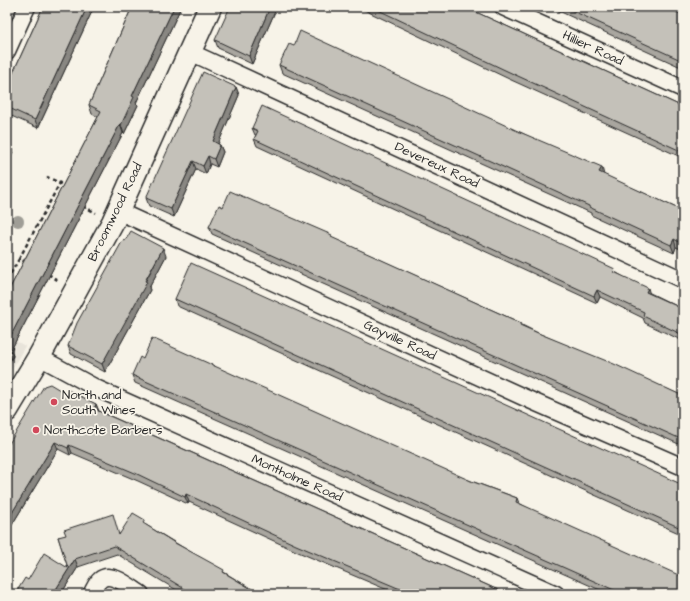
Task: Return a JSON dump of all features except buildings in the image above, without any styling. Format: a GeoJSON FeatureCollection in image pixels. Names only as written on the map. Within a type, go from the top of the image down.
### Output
{"type":"FeatureCollection","features":[{"type":"Feature","properties":{"kind":"street"},"geometry":{"type":"LineString","coordinates":[[7,51],[27,7]]}},
{"type":"Feature","properties":{"kind":"street","name":"Broomwood Road"},"geometry":{"type":"LineString","coordinates":[[7,410],[39,357],[115,216],[210,7]]}},
{"type":"Feature","properties":{"kind":"street","name":"Hillier Road"},"geometry":{"type":"LineString","coordinates":[[503,7],[683,89]]}},
{"type":"Feature","properties":{"kind":"street","name":"Devereux Road"},"geometry":{"type":"LineString","coordinates":[[190,52],[683,280]]}},
{"type":"Feature","properties":{"kind":"street","name":"Gayville Road"},"geometry":{"type":"LineString","coordinates":[[115,216],[683,467]]}},
{"type":"Feature","properties":{"kind":"street","name":"Montholme Road"},"geometry":{"type":"LineString","coordinates":[[39,357],[98,389],[556,594]]}},
{"type":"Feature","properties":{"kind":"street"},"geometry":{"type":"LineString","coordinates":[[91,594],[100,580],[107,577],[116,579],[141,594]]}},
{"type":"Feature","properties":{"kind":"path"},"geometry":{"type":"LineString","coordinates":[[7,280],[60,184],[47,177]]}},
{"type":"Feature","properties":{"kind":"path"},"geometry":{"type":"LineString","coordinates":[[56,192],[62,195]]}},
{"type":"Feature","properties":{"kind":"path"},"geometry":{"type":"LineString","coordinates":[[79,204],[115,216]]}},
{"type":"Feature","properties":{"kind":"path"},"geometry":{"type":"LineString","coordinates":[[19,259],[31,266]]}},
{"type":"Feature","properties":{"kind":"path"},"geometry":{"type":"LineString","coordinates":[[44,272],[75,290]]}},
{"type":"Feature","properties":{"kind":"shaded area"},"geometry":{"type":"Polygon","coordinates":[[[7,336],[25,346],[7,378],[7,336]]]}},
{"type":"Feature","properties":{"kind":"place","name":"North and South Wines"},"geometry":{"type":"Point","coordinates":[54,402]}},
{"type":"Feature","properties":{"kind":"place","name":"Northcote Barbers"},"geometry":{"type":"Point","coordinates":[36,430]}}]}
